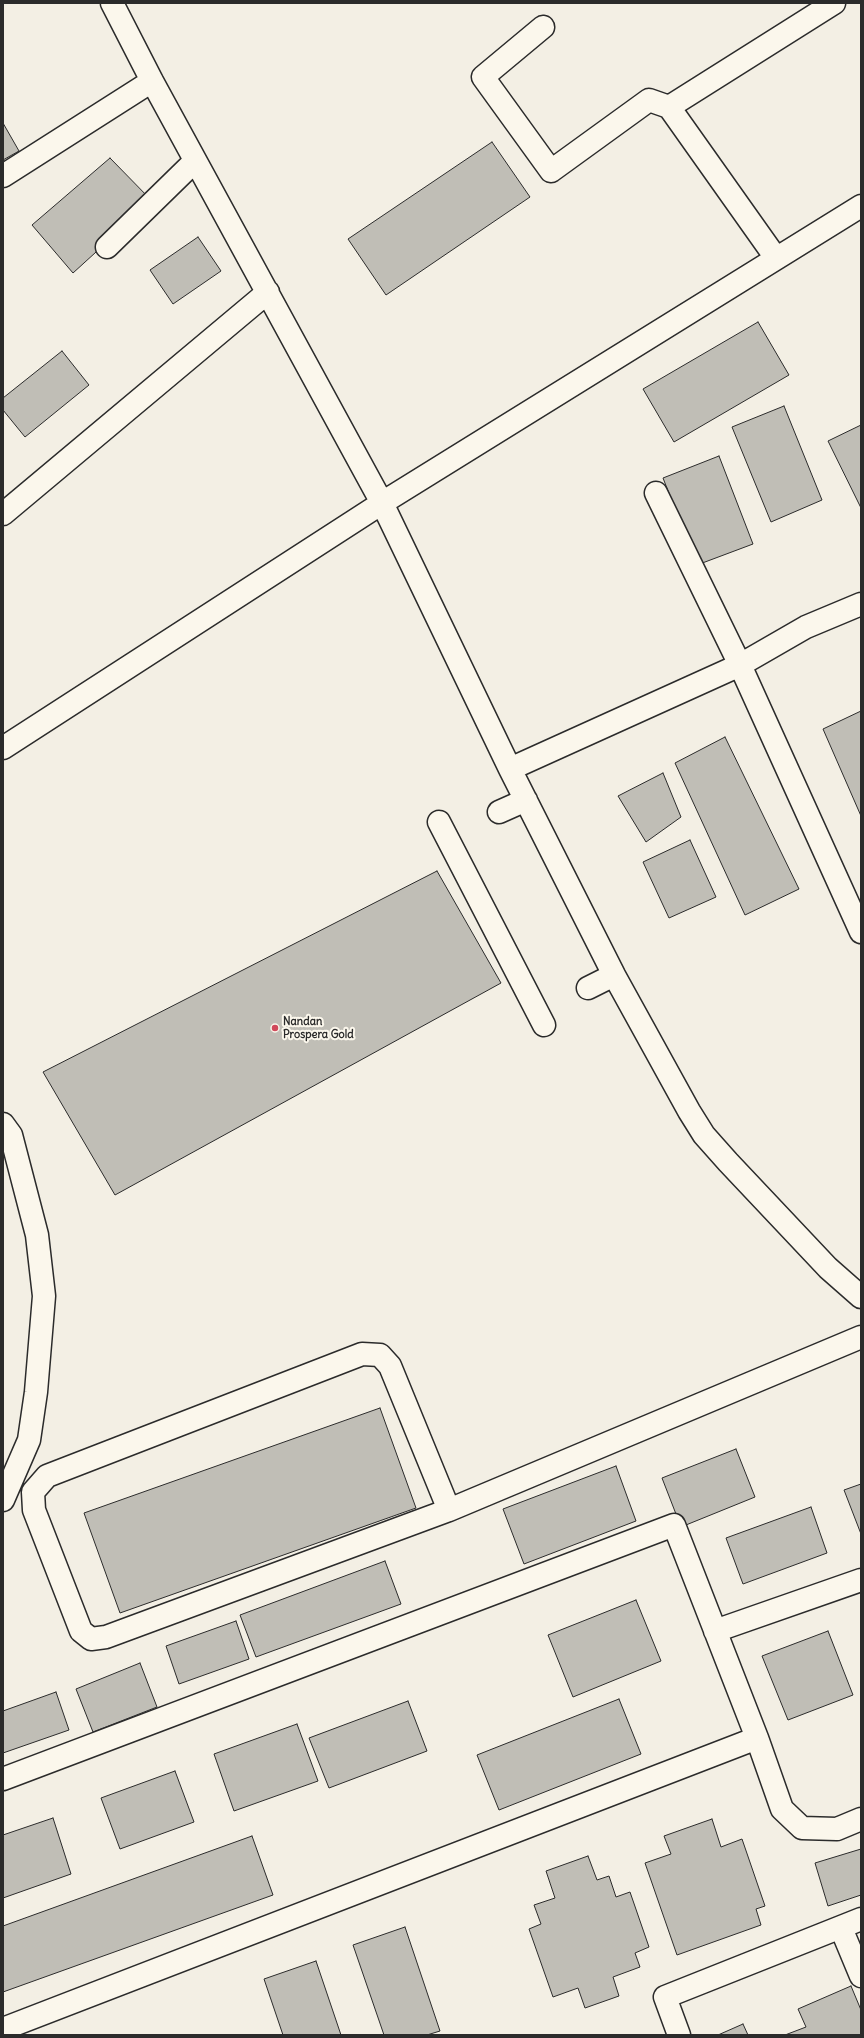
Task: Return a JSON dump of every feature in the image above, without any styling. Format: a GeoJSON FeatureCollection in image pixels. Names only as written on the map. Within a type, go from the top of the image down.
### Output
{"type":"FeatureCollection","features":[{"type":"Feature","properties":{"kind":"street"},"geometry":{"type":"LineString","coordinates":[[112,3],[195,161],[268,292],[382,503],[510,769],[614,975],[704,1135],[828,1268],[861,1297]]}},
{"type":"Feature","properties":{"kind":"street"},"geometry":{"type":"LineString","coordinates":[[669,107],[834,3]]}},
{"type":"Feature","properties":{"kind":"street"},"geometry":{"type":"LineString","coordinates":[[544,27],[483,77],[551,171],[649,100],[669,107],[776,258]]}},
{"type":"Feature","properties":{"kind":"street"},"geometry":{"type":"LineString","coordinates":[[3,176],[152,81]]}},
{"type":"Feature","properties":{"kind":"street"},"geometry":{"type":"LineString","coordinates":[[107,247],[195,161]]}},
{"type":"Feature","properties":{"kind":"street"},"geometry":{"type":"LineString","coordinates":[[3,748],[382,503],[861,206]]}},
{"type":"Feature","properties":{"kind":"street"},"geometry":{"type":"LineString","coordinates":[[3,514],[268,292]]}},
{"type":"Feature","properties":{"kind":"street"},"geometry":{"type":"LineString","coordinates":[[656,493],[740,666],[861,932]]}},
{"type":"Feature","properties":{"kind":"street"},"geometry":{"type":"LineString","coordinates":[[510,769],[740,666],[806,627],[861,604]]}},
{"type":"Feature","properties":{"kind":"street"},"geometry":{"type":"LineString","coordinates":[[499,812],[526,800]]}},
{"type":"Feature","properties":{"kind":"street"},"geometry":{"type":"LineString","coordinates":[[439,822],[544,1025]]}},
{"type":"Feature","properties":{"kind":"street"},"geometry":{"type":"LineString","coordinates":[[588,988],[614,975]]}},
{"type":"Feature","properties":{"kind":"street"},"geometry":{"type":"LineString","coordinates":[[3,1124],[11,1135],[37,1235],[44,1296],[36,1392],[29,1440],[3,1500]]}},
{"type":"Feature","properties":{"kind":"street"},"geometry":{"type":"LineString","coordinates":[[449,1510],[390,1366],[380,1355],[362,1354],[47,1476],[34,1492],[34,1510],[81,1631],[91,1639],[106,1637],[449,1510],[861,1337]]}},
{"type":"Feature","properties":{"kind":"street"},"geometry":{"type":"LineString","coordinates":[[3,1779],[674,1525],[757,1738],[782,1809],[802,1828],[837,1829],[861,1819]]}},
{"type":"Feature","properties":{"kind":"street"},"geometry":{"type":"LineString","coordinates":[[715,1631],[861,1580]]}},
{"type":"Feature","properties":{"kind":"street"},"geometry":{"type":"LineString","coordinates":[[3,2029],[757,1738]]}},
{"type":"Feature","properties":{"kind":"street"},"geometry":{"type":"LineString","coordinates":[[679,2035],[665,1997],[861,1919]]}},
{"type":"Feature","properties":{"kind":"street"},"geometry":{"type":"LineString","coordinates":[[841,1928],[861,1976]]}},
{"type":"Feature","properties":{"kind":"building"},"geometry":{"type":"Polygon","coordinates":[[[3,123],[19,151],[3,160],[3,123]]]}},
{"type":"Feature","properties":{"kind":"building"},"geometry":{"type":"Polygon","coordinates":[[[492,142],[530,197],[386,295],[348,239],[492,142]]]}},
{"type":"Feature","properties":{"kind":"building"},"geometry":{"type":"Polygon","coordinates":[[[110,158],[152,201],[73,273],[32,225],[110,158]]]}},
{"type":"Feature","properties":{"kind":"building"},"geometry":{"type":"Polygon","coordinates":[[[198,237],[221,271],[173,304],[150,270],[198,237]]]}},
{"type":"Feature","properties":{"kind":"building"},"geometry":{"type":"Polygon","coordinates":[[[758,322],[789,375],[674,442],[643,389],[758,322]]]}},
{"type":"Feature","properties":{"kind":"building"},"geometry":{"type":"Polygon","coordinates":[[[62,351],[89,385],[25,437],[3,410],[3,398],[62,351]]]}},
{"type":"Feature","properties":{"kind":"building"},"geometry":{"type":"Polygon","coordinates":[[[784,406],[822,500],[771,522],[732,427],[784,406]]]}},
{"type":"Feature","properties":{"kind":"building"},"geometry":{"type":"Polygon","coordinates":[[[861,425],[861,508],[828,441],[861,425]]]}},
{"type":"Feature","properties":{"kind":"building"},"geometry":{"type":"Polygon","coordinates":[[[719,456],[753,544],[697,565],[663,478],[719,456]]]}},
{"type":"Feature","properties":{"kind":"building"},"geometry":{"type":"Polygon","coordinates":[[[861,711],[861,816],[823,729],[861,711]]]}},
{"type":"Feature","properties":{"kind":"building"},"geometry":{"type":"Polygon","coordinates":[[[725,737],[799,889],[745,915],[675,763],[725,737]]]}},
{"type":"Feature","properties":{"kind":"building"},"geometry":{"type":"Polygon","coordinates":[[[663,773],[681,817],[646,842],[618,796],[663,773]]]}},
{"type":"Feature","properties":{"kind":"building"},"geometry":{"type":"Polygon","coordinates":[[[690,840],[716,897],[669,918],[643,862],[690,840]]]}},
{"type":"Feature","properties":{"kind":"building","name":"Nandan Prospera Gold"},"geometry":{"type":"Polygon","coordinates":[[[437,871],[501,983],[115,1195],[43,1072],[437,871]]]}},
{"type":"Feature","properties":{"kind":"building"},"geometry":{"type":"Polygon","coordinates":[[[380,1408],[416,1508],[120,1613],[84,1513],[380,1408]]]}},
{"type":"Feature","properties":{"kind":"building"},"geometry":{"type":"Polygon","coordinates":[[[736,1449],[755,1497],[681,1527],[662,1478],[736,1449]]]}},
{"type":"Feature","properties":{"kind":"building"},"geometry":{"type":"Polygon","coordinates":[[[616,1466],[636,1521],[524,1564],[503,1509],[616,1466]]]}},
{"type":"Feature","properties":{"kind":"building"},"geometry":{"type":"Polygon","coordinates":[[[861,1484],[861,1534],[844,1490],[861,1484]]]}},
{"type":"Feature","properties":{"kind":"building"},"geometry":{"type":"Polygon","coordinates":[[[811,1507],[827,1553],[743,1584],[726,1538],[811,1507]]]}},
{"type":"Feature","properties":{"kind":"building"},"geometry":{"type":"Polygon","coordinates":[[[385,1561],[401,1604],[256,1657],[240,1615],[385,1561]]]}},
{"type":"Feature","properties":{"kind":"building"},"geometry":{"type":"Polygon","coordinates":[[[636,1600],[661,1661],[573,1697],[548,1635],[636,1600]]]}},
{"type":"Feature","properties":{"kind":"building"},"geometry":{"type":"Polygon","coordinates":[[[236,1621],[249,1659],[179,1684],[166,1646],[236,1621]]]}},
{"type":"Feature","properties":{"kind":"building"},"geometry":{"type":"Polygon","coordinates":[[[828,1631],[853,1695],[788,1720],[762,1656],[828,1631]]]}},
{"type":"Feature","properties":{"kind":"building"},"geometry":{"type":"Polygon","coordinates":[[[140,1663],[157,1707],[93,1732],[76,1689],[140,1663]]]}},
{"type":"Feature","properties":{"kind":"building"},"geometry":{"type":"Polygon","coordinates":[[[56,1692],[69,1730],[3,1753],[3,1711],[56,1692]]]}},
{"type":"Feature","properties":{"kind":"building"},"geometry":{"type":"Polygon","coordinates":[[[619,1699],[641,1754],[499,1810],[477,1755],[619,1699]]]}},
{"type":"Feature","properties":{"kind":"building"},"geometry":{"type":"Polygon","coordinates":[[[408,1701],[427,1751],[329,1788],[309,1738],[408,1701]]]}},
{"type":"Feature","properties":{"kind":"building"},"geometry":{"type":"Polygon","coordinates":[[[297,1724],[318,1781],[234,1811],[214,1754],[297,1724]]]}},
{"type":"Feature","properties":{"kind":"building"},"geometry":{"type":"Polygon","coordinates":[[[175,1771],[194,1822],[120,1849],[101,1798],[175,1771]]]}},
{"type":"Feature","properties":{"kind":"building"},"geometry":{"type":"Polygon","coordinates":[[[53,1818],[71,1874],[3,1898],[3,1835],[53,1818]]]}},
{"type":"Feature","properties":{"kind":"building"},"geometry":{"type":"Polygon","coordinates":[[[712,1819],[721,1847],[742,1839],[765,1906],[756,1909],[761,1925],[677,1955],[645,1863],[671,1854],[664,1836],[712,1819]]]}},
{"type":"Feature","properties":{"kind":"building"},"geometry":{"type":"Polygon","coordinates":[[[252,1836],[273,1895],[3,1992],[3,1926],[252,1836]]]}},
{"type":"Feature","properties":{"kind":"building"},"geometry":{"type":"Polygon","coordinates":[[[861,1849],[861,1895],[828,1906],[815,1863],[861,1849]]]}},
{"type":"Feature","properties":{"kind":"building"},"geometry":{"type":"Polygon","coordinates":[[[588,1856],[597,1880],[609,1876],[616,1897],[630,1892],[649,1947],[635,1953],[640,1967],[613,1977],[619,1996],[585,2008],[578,1988],[553,1997],[529,1929],[541,1924],[534,1905],[555,1898],[546,1871],[588,1856]]]}},
{"type":"Feature","properties":{"kind":"building"},"geometry":{"type":"Polygon","coordinates":[[[405,1927],[440,2031],[427,2035],[384,2035],[353,1945],[405,1927]]]}},
{"type":"Feature","properties":{"kind":"building"},"geometry":{"type":"Polygon","coordinates":[[[316,1961],[341,2035],[283,2035],[264,1979],[316,1961]]]}},
{"type":"Feature","properties":{"kind":"building"},"geometry":{"type":"Polygon","coordinates":[[[851,1986],[861,2010],[861,2035],[785,2035],[806,2027],[798,2009],[851,1986]]]}},
{"type":"Feature","properties":{"kind":"building"},"geometry":{"type":"Polygon","coordinates":[[[743,2024],[748,2035],[718,2035],[743,2024]]]}},
{"type":"Feature","properties":{"kind":"place","name":"Nandan Prospera Gold"},"geometry":{"type":"Point","coordinates":[275,1028]}}]}
